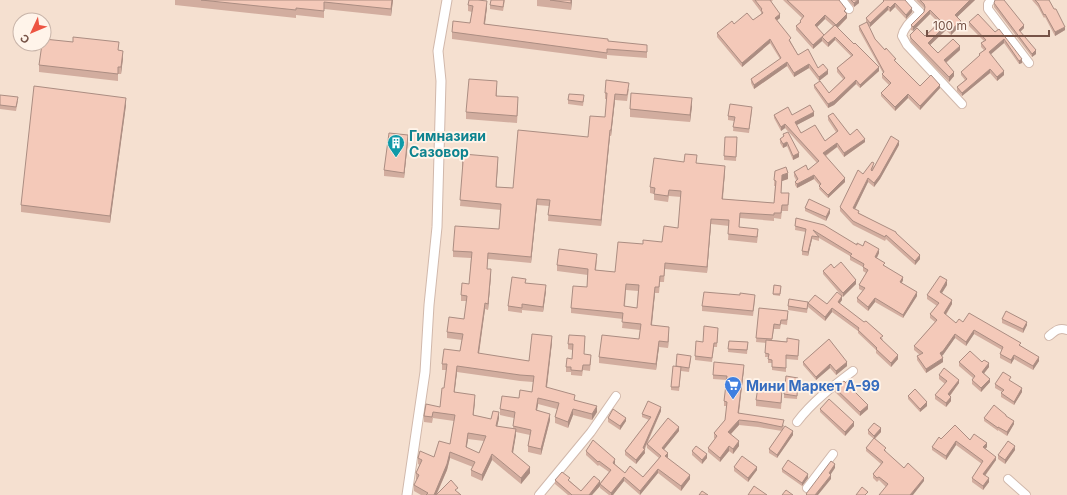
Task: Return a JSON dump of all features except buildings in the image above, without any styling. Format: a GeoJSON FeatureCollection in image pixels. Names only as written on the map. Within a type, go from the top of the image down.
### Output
{"type":"FeatureCollection","features":[{"type":"Feature","properties":{"kind":"street"},"geometry":{"type":"LineString","coordinates":[[406,495],[425,372],[429,305],[437,227],[441,81],[438,51],[448,0]]}},
{"type":"Feature","properties":{"kind":"street"},"geometry":{"type":"LineString","coordinates":[[842,0],[850,9]]}},
{"type":"Feature","properties":{"kind":"street"},"geometry":{"type":"LineString","coordinates":[[908,0],[920,12],[906,27],[902,36],[907,45],[962,104]]}},
{"type":"Feature","properties":{"kind":"street"},"geometry":{"type":"LineString","coordinates":[[991,0],[988,4],[988,9],[1029,63]]}},
{"type":"Feature","properties":{"kind":"street"},"geometry":{"type":"LineString","coordinates":[[1049,336],[1058,329],[1067,330]]}},
{"type":"Feature","properties":{"kind":"street"},"geometry":{"type":"LineString","coordinates":[[797,422],[816,402],[838,382],[853,371]]}},
{"type":"Feature","properties":{"kind":"street"},"geometry":{"type":"LineString","coordinates":[[539,495],[591,432],[616,396]]}},
{"type":"Feature","properties":{"kind":"street"},"geometry":{"type":"LineString","coordinates":[[807,488],[833,454]]}},
{"type":"Feature","properties":{"kind":"street"},"geometry":{"type":"LineString","coordinates":[[1008,479],[1026,495]]}},
{"type":"Feature","properties":{"kind":"shaded area"},"geometry":{"type":"Polygon","coordinates":[[[0,0],[1067,0],[1067,495],[0,495],[0,0]]]}},
{"type":"Feature","properties":{"kind":"place","name":"Гимназияи Сазовор"},"geometry":{"type":"Point","coordinates":[396,158]}},
{"type":"Feature","properties":{"kind":"place","name":"Мини Маркет А-99"},"geometry":{"type":"Point","coordinates":[733,400]}}]}
